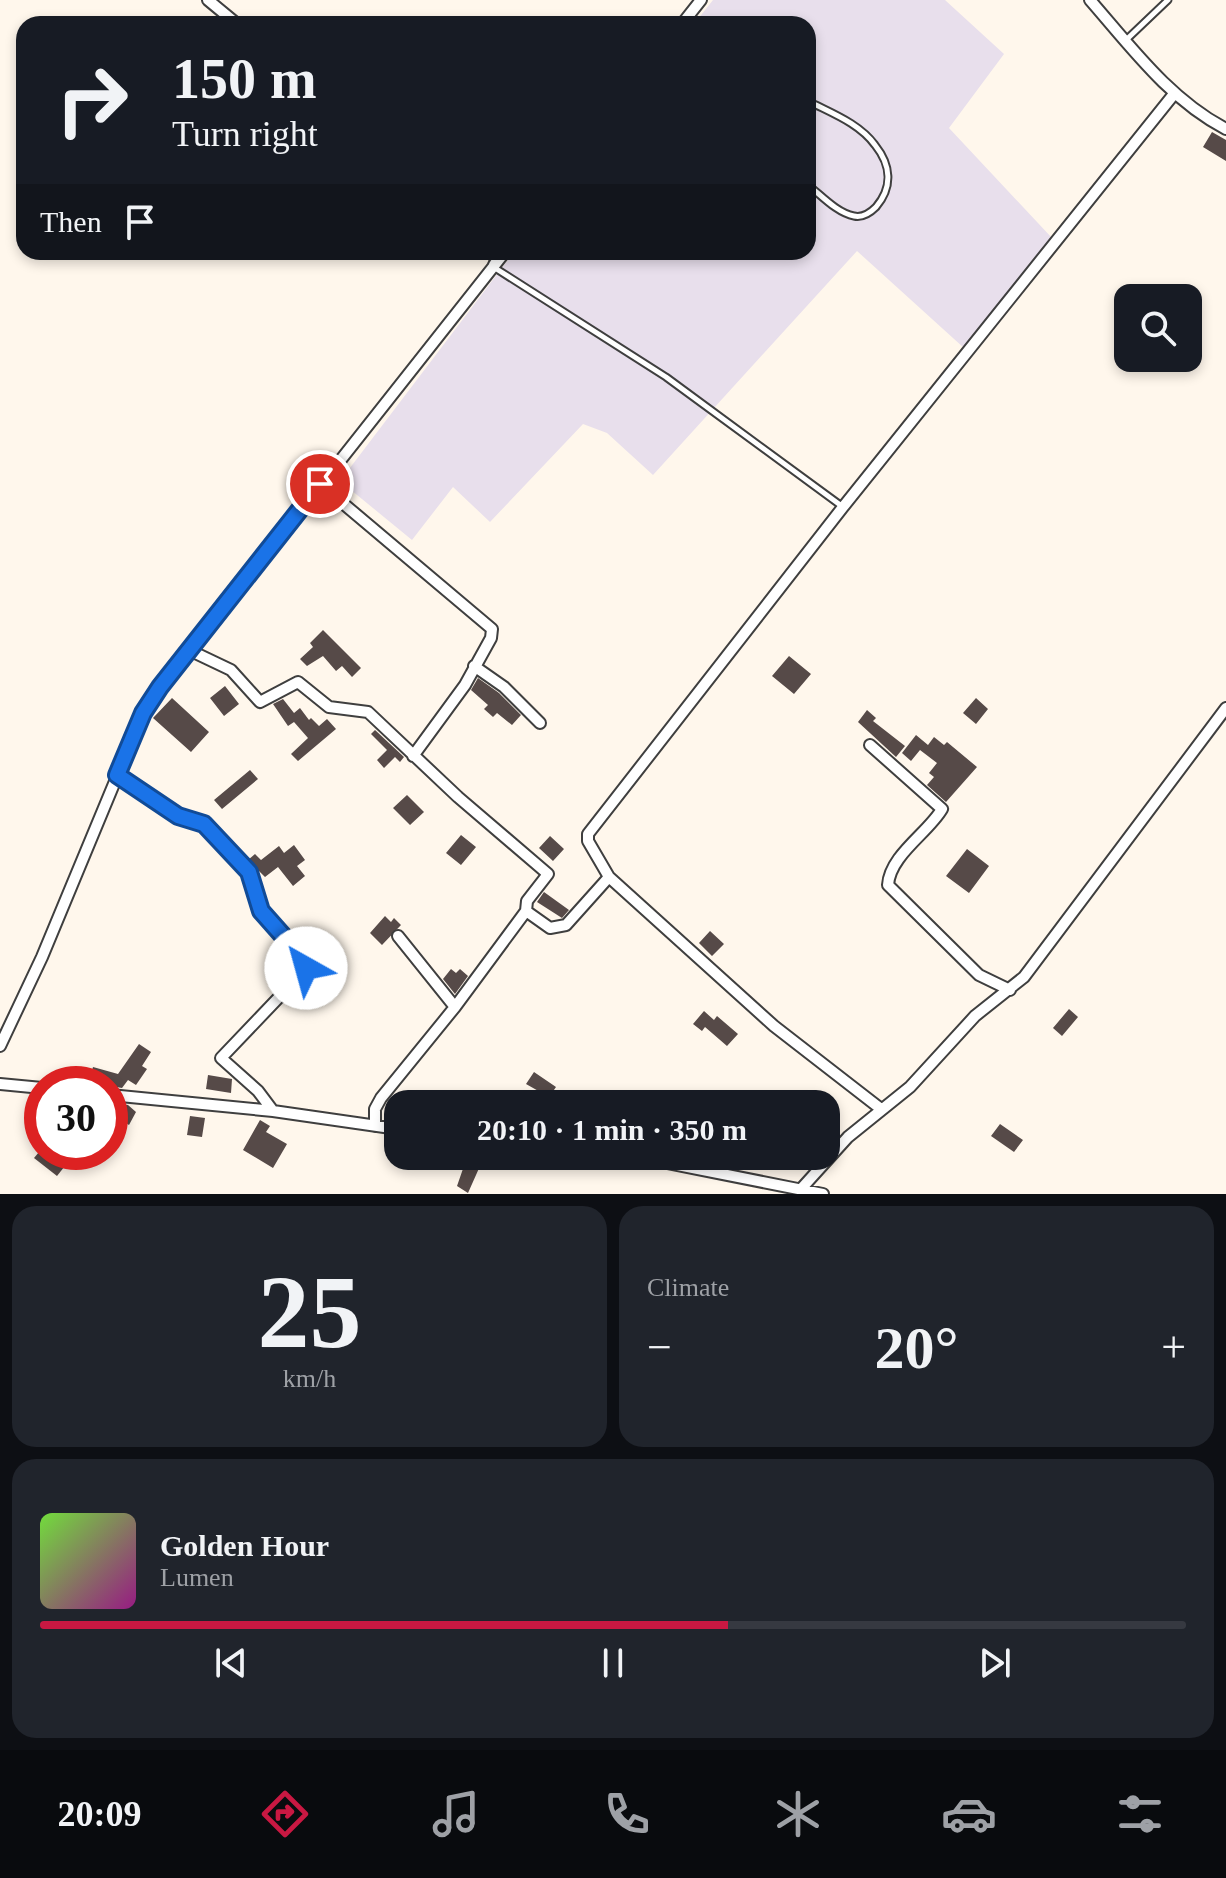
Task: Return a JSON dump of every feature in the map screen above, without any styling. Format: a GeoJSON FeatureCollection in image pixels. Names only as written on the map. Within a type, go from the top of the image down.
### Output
{"type":"FeatureCollection","features":[{"type":"Feature","properties":{"kind":"street"},"geometry":{"type":"LineString","coordinates":[[208,0],[227,16]]}},
{"type":"Feature","properties":{"kind":"street"},"geometry":{"type":"LineString","coordinates":[[688,16],[701,0]]}},
{"type":"Feature","properties":{"kind":"street"},"geometry":{"type":"LineString","coordinates":[[1090,0],[1174,94],[1208,120],[1226,129]]}},
{"type":"Feature","properties":{"kind":"street"},"geometry":{"type":"LineString","coordinates":[[881,1109],[774,1026],[609,877],[588,841],[591,827],[1174,94]]}},
{"type":"Feature","properties":{"kind":"street"},"geometry":{"type":"LineString","coordinates":[[0,1046],[32,980],[143,713],[493,260]]}},
{"type":"Feature","properties":{"kind":"street"},"geometry":{"type":"LineString","coordinates":[[320,484],[490,626],[491,638],[460,693],[413,756]]}},
{"type":"Feature","properties":{"kind":"street"},"geometry":{"type":"LineString","coordinates":[[189,650],[231,670],[260,702],[298,682],[329,707],[365,710],[548,874],[527,901],[526,911],[455,1007],[381,1098],[375,1109],[375,1126]]}},
{"type":"Feature","properties":{"kind":"street"},"geometry":{"type":"LineString","coordinates":[[474,666],[504,687],[540,723]]}},
{"type":"Feature","properties":{"kind":"street"},"geometry":{"type":"LineString","coordinates":[[801,1189],[848,1137],[910,1087],[981,1010],[1024,977],[1226,708]]}},
{"type":"Feature","properties":{"kind":"street"},"geometry":{"type":"LineString","coordinates":[[870,745],[942,809],[910,845],[888,877],[888,885],[979,975],[1010,990]]}},
{"type":"Feature","properties":{"kind":"street"},"geometry":{"type":"LineString","coordinates":[[117,775],[178,816],[204,824],[249,872],[261,911],[306,965],[304,971],[221,1058],[258,1091],[273,1111]]}},
{"type":"Feature","properties":{"kind":"street"},"geometry":{"type":"LineString","coordinates":[[526,911],[550,928],[566,925],[609,877]]}},
{"type":"Feature","properties":{"kind":"street"},"geometry":{"type":"LineString","coordinates":[[398,936],[455,1007]]}},
{"type":"Feature","properties":{"kind":"street"},"geometry":{"type":"LineString","coordinates":[[0,1084],[24,1086]]}},
{"type":"Feature","properties":{"kind":"street"},"geometry":{"type":"LineString","coordinates":[[128,1097],[273,1111],[384,1127]]}},
{"type":"Feature","properties":{"kind":"street"},"geometry":{"type":"LineString","coordinates":[[704,1170],[823,1194]]}},
{"type":"Feature","properties":{"kind":"lane"},"geometry":{"type":"LineString","coordinates":[[1126,40],[1168,0]]}},
{"type":"Feature","properties":{"kind":"lane"},"geometry":{"type":"LineString","coordinates":[[816,105],[848,121],[875,143],[888,169],[889,184],[886,193],[865,216],[842,211],[816,191]]}},
{"type":"Feature","properties":{"kind":"lane"},"geometry":{"type":"LineString","coordinates":[[499,260],[843,507]]}},
{"type":"Feature","properties":{"kind":"shaded area"},"geometry":{"type":"Polygon","coordinates":[[[713,0],[945,0],[1004,54],[949,128],[1052,238],[964,348],[857,251],[653,475],[607,433],[583,424],[490,522],[453,487],[412,540],[340,481],[508,260],[816,260],[816,16],[700,16],[713,0]]]}},
{"type":"Feature","properties":{"kind":"building"},"geometry":{"type":"Polygon","coordinates":[[[1212,132],[1226,140],[1226,161],[1203,147],[1212,132]]]}},
{"type":"Feature","properties":{"kind":"building"},"geometry":{"type":"Polygon","coordinates":[[[323,630],[361,668],[352,677],[342,666],[336,671],[323,656],[307,666],[300,659],[313,647],[310,643],[323,630]]]}},
{"type":"Feature","properties":{"kind":"building"},"geometry":{"type":"Polygon","coordinates":[[[789,656],[811,674],[794,694],[772,676],[789,656]]]}},
{"type":"Feature","properties":{"kind":"building"},"geometry":{"type":"Polygon","coordinates":[[[478,678],[521,715],[512,725],[497,713],[493,717],[484,709],[488,705],[471,690],[478,678]]]}},
{"type":"Feature","properties":{"kind":"building"},"geometry":{"type":"Polygon","coordinates":[[[225,686],[239,704],[224,716],[210,698],[225,686]]]}},
{"type":"Feature","properties":{"kind":"building"},"geometry":{"type":"Polygon","coordinates":[[[172,698],[209,732],[191,752],[153,718],[172,698]]]}},
{"type":"Feature","properties":{"kind":"building"},"geometry":{"type":"Polygon","coordinates":[[[976,698],[988,709],[976,724],[963,713],[976,698]]]}},
{"type":"Feature","properties":{"kind":"building"},"geometry":{"type":"Polygon","coordinates":[[[283,699],[294,713],[300,708],[309,720],[311,718],[319,726],[327,719],[336,729],[298,761],[291,754],[308,738],[294,722],[288,726],[273,704],[283,699]]]}},
{"type":"Feature","properties":{"kind":"building"},"geometry":{"type":"Polygon","coordinates":[[[867,710],[876,718],[873,721],[905,746],[896,757],[858,722],[867,710]]]}},
{"type":"Feature","properties":{"kind":"building"},"geometry":{"type":"Polygon","coordinates":[[[375,730],[404,757],[400,762],[395,757],[384,768],[377,760],[387,750],[371,734],[375,730]]]}},
{"type":"Feature","properties":{"kind":"building"},"geometry":{"type":"Polygon","coordinates":[[[916,735],[928,745],[934,737],[944,745],[947,742],[977,767],[946,802],[927,785],[934,777],[929,773],[937,763],[920,750],[911,761],[902,753],[916,735]]]}},
{"type":"Feature","properties":{"kind":"building"},"geometry":{"type":"Polygon","coordinates":[[[250,770],[258,779],[222,809],[214,800],[250,770]]]}},
{"type":"Feature","properties":{"kind":"building"},"geometry":{"type":"Polygon","coordinates":[[[407,795],[424,812],[410,825],[393,808],[407,795]]]}},
{"type":"Feature","properties":{"kind":"building"},"geometry":{"type":"Polygon","coordinates":[[[461,835],[476,847],[461,865],[446,853],[461,835]]]}},
{"type":"Feature","properties":{"kind":"building"},"geometry":{"type":"Polygon","coordinates":[[[550,836],[564,849],[553,861],[539,848],[550,836]]]}},
{"type":"Feature","properties":{"kind":"building"},"geometry":{"type":"Polygon","coordinates":[[[294,845],[305,860],[297,866],[305,876],[293,886],[278,867],[265,877],[248,860],[255,854],[261,860],[279,846],[284,853],[294,845]]]}},
{"type":"Feature","properties":{"kind":"building"},"geometry":{"type":"Polygon","coordinates":[[[967,849],[989,866],[969,893],[946,876],[967,849]]]}},
{"type":"Feature","properties":{"kind":"building"},"geometry":{"type":"Polygon","coordinates":[[[544,892],[569,910],[562,918],[537,902],[544,892]]]}},
{"type":"Feature","properties":{"kind":"building"},"geometry":{"type":"Polygon","coordinates":[[[385,916],[391,922],[394,918],[401,925],[382,945],[370,933],[385,916]]]}},
{"type":"Feature","properties":{"kind":"building"},"geometry":{"type":"Polygon","coordinates":[[[710,931],[724,944],[712,956],[699,943],[710,931]]]}},
{"type":"Feature","properties":{"kind":"building"},"geometry":{"type":"Polygon","coordinates":[[[451,969],[456,973],[460,969],[468,976],[455,994],[443,979],[451,969]]]}},
{"type":"Feature","properties":{"kind":"building"},"geometry":{"type":"Polygon","coordinates":[[[1069,1009],[1078,1017],[1062,1036],[1053,1028],[1069,1009]]]}},
{"type":"Feature","properties":{"kind":"building"},"geometry":{"type":"Polygon","coordinates":[[[704,1011],[714,1020],[717,1016],[738,1034],[727,1046],[705,1027],[702,1031],[693,1024],[704,1011]]]}},
{"type":"Feature","properties":{"kind":"building"},"geometry":{"type":"Polygon","coordinates":[[[139,1044],[151,1052],[142,1066],[147,1069],[136,1085],[128,1080],[128,1066],[124,1066],[139,1044]]]}},
{"type":"Feature","properties":{"kind":"building"},"geometry":{"type":"Polygon","coordinates":[[[534,1072],[556,1087],[554,1090],[537,1090],[526,1084],[534,1072]]]}},
{"type":"Feature","properties":{"kind":"building"},"geometry":{"type":"Polygon","coordinates":[[[208,1075],[232,1079],[231,1093],[206,1089],[208,1075]]]}},
{"type":"Feature","properties":{"kind":"building"},"geometry":{"type":"Polygon","coordinates":[[[128,1105],[136,1112],[128,1124],[128,1105]]]}},
{"type":"Feature","properties":{"kind":"building"},"geometry":{"type":"Polygon","coordinates":[[[190,1116],[205,1118],[202,1137],[187,1135],[190,1116]]]}},
{"type":"Feature","properties":{"kind":"building"},"geometry":{"type":"Polygon","coordinates":[[[260,1120],[270,1126],[266,1132],[287,1144],[273,1168],[243,1150],[260,1120]]]}},
{"type":"Feature","properties":{"kind":"building"},"geometry":{"type":"Polygon","coordinates":[[[1000,1124],[1023,1140],[1014,1152],[991,1136],[1000,1124]]]}},
{"type":"Feature","properties":{"kind":"building"},"geometry":{"type":"Polygon","coordinates":[[[463,1170],[478,1170],[468,1193],[457,1186],[463,1170]]]}},
{"type":"Feature","properties":{"kind":"route"},"geometry":{"type":"LineString","coordinates":[[306,968],[305,962],[261,911],[249,872],[204,824],[183,819],[117,775],[143,713],[160,687],[320,484]]}}]}
